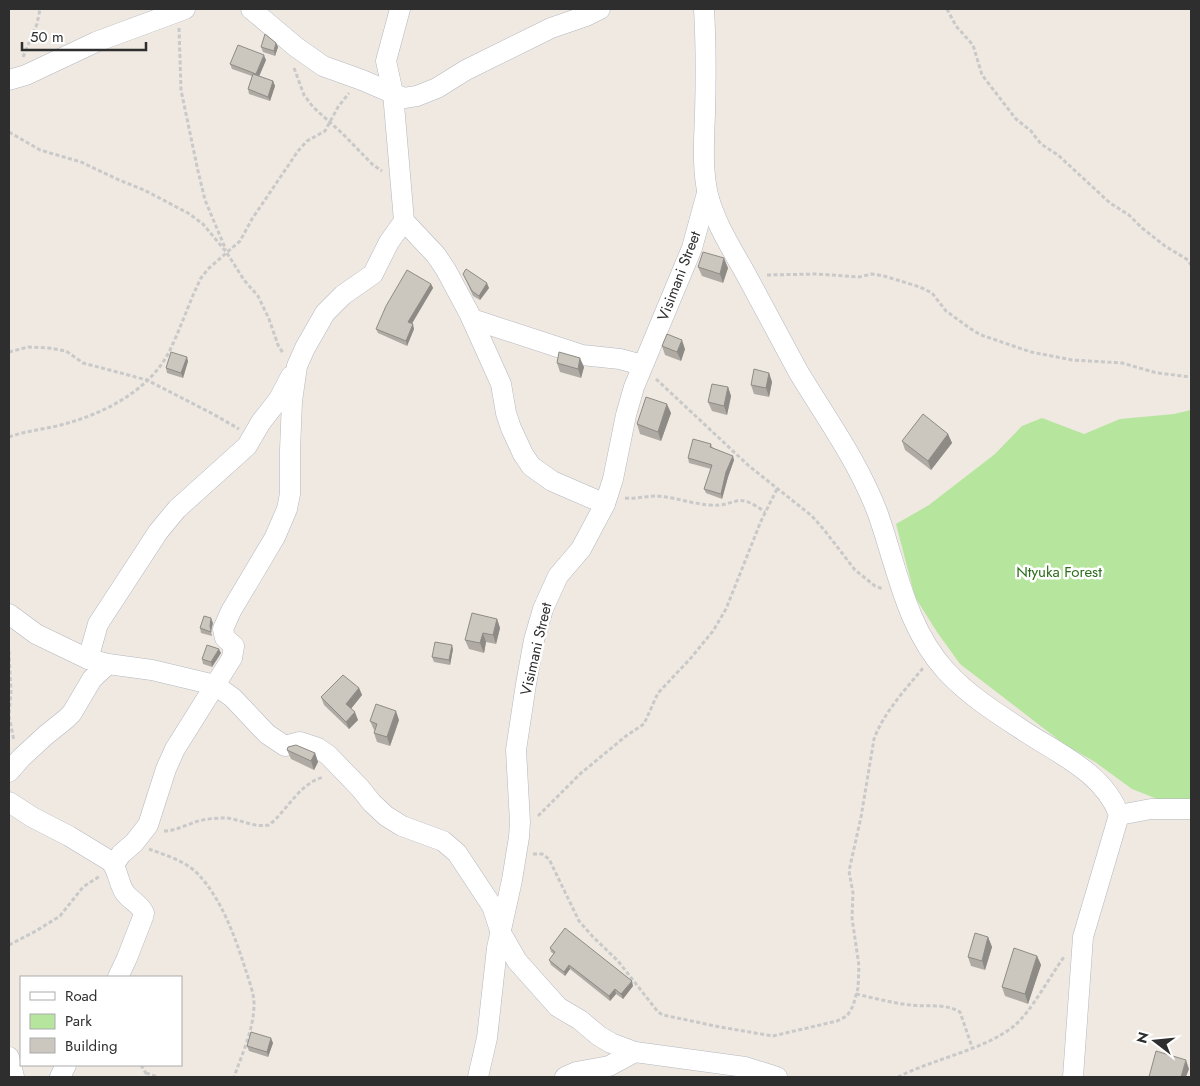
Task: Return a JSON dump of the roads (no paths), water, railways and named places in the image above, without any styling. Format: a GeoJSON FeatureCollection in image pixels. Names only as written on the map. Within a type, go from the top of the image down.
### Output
{"type":"FeatureCollection","features":[{"type":"Feature","properties":{"kind":"street"},"geometry":{"type":"LineString","coordinates":[[251,9],[296,47],[323,66],[404,98],[417,96],[437,88],[466,70],[551,28],[600,9]]}},
{"type":"Feature","properties":{"kind":"street"},"geometry":{"type":"LineString","coordinates":[[400,9],[386,61],[394,93],[395,130],[404,221],[436,255],[472,319],[501,384],[506,413],[511,428],[531,466],[552,481],[606,500]]}},
{"type":"Feature","properties":{"kind":"street"},"geometry":{"type":"LineString","coordinates":[[704,9],[706,45],[704,153],[707,191],[716,220],[799,371],[859,472],[877,513],[902,594],[923,639],[944,670],[960,685],[988,707],[1085,770],[1097,780],[1116,805],[1119,816],[1083,937],[1073,1077]]}},
{"type":"Feature","properties":{"kind":"street"},"geometry":{"type":"LineString","coordinates":[[11,79],[26,75],[96,42],[181,10]]}},
{"type":"Feature","properties":{"kind":"street","name":"Visimani Street"},"geometry":{"type":"LineString","coordinates":[[478,1077],[487,1038],[494,966],[519,837],[520,822],[516,750],[534,640],[543,609],[558,576],[582,549],[606,500],[613,479],[626,415],[642,365],[692,248],[707,191]]}},
{"type":"Feature","properties":{"kind":"street"},"geometry":{"type":"LineString","coordinates":[[88,659],[98,624],[158,532],[177,508],[240,454],[253,438],[261,422],[279,399],[315,328],[325,313],[343,295],[373,274],[389,242],[404,221]]}},
{"type":"Feature","properties":{"kind":"street"},"geometry":{"type":"LineString","coordinates":[[472,319],[582,356],[620,359],[642,365]]}},
{"type":"Feature","properties":{"kind":"street"},"geometry":{"type":"LineString","coordinates":[[114,865],[121,854],[138,838],[152,818],[166,769],[175,749],[229,664],[234,652],[233,644],[224,636],[224,627],[234,604],[275,536],[287,509],[290,494],[291,424],[297,366]]}},
{"type":"Feature","properties":{"kind":"street"},"geometry":{"type":"LineString","coordinates":[[9,614],[36,634],[88,659],[108,664],[152,670],[215,685],[234,698],[266,734],[276,741],[285,746],[300,742],[318,748],[328,755],[372,804],[386,816],[402,826],[443,841],[457,853],[492,906],[501,933],[517,961],[558,1007],[580,1020],[610,1043],[635,1052],[745,1067],[777,1077]]}},
{"type":"Feature","properties":{"kind":"street"},"geometry":{"type":"LineString","coordinates":[[11,769],[72,713],[92,679],[108,664]]}},
{"type":"Feature","properties":{"kind":"street"},"geometry":{"type":"LineString","coordinates":[[9,802],[32,817],[89,847],[114,865],[122,889],[127,896],[142,908],[144,913],[118,976]]}},
{"type":"Feature","properties":{"kind":"street"},"geometry":{"type":"LineString","coordinates":[[1119,816],[1151,810],[1186,812]]}},
{"type":"Feature","properties":{"kind":"street"},"geometry":{"type":"LineString","coordinates":[[565,1077],[576,1072],[609,1066],[635,1052]]}},
{"type":"Feature","properties":{"kind":"street"},"geometry":{"type":"LineString","coordinates":[[9,1057],[14,1077]]}},
{"type":"Feature","properties":{"kind":"park label","name":"Ntyuka Forest"},"geometry":{"type":"Point","coordinates":[1059,572]}}]}
